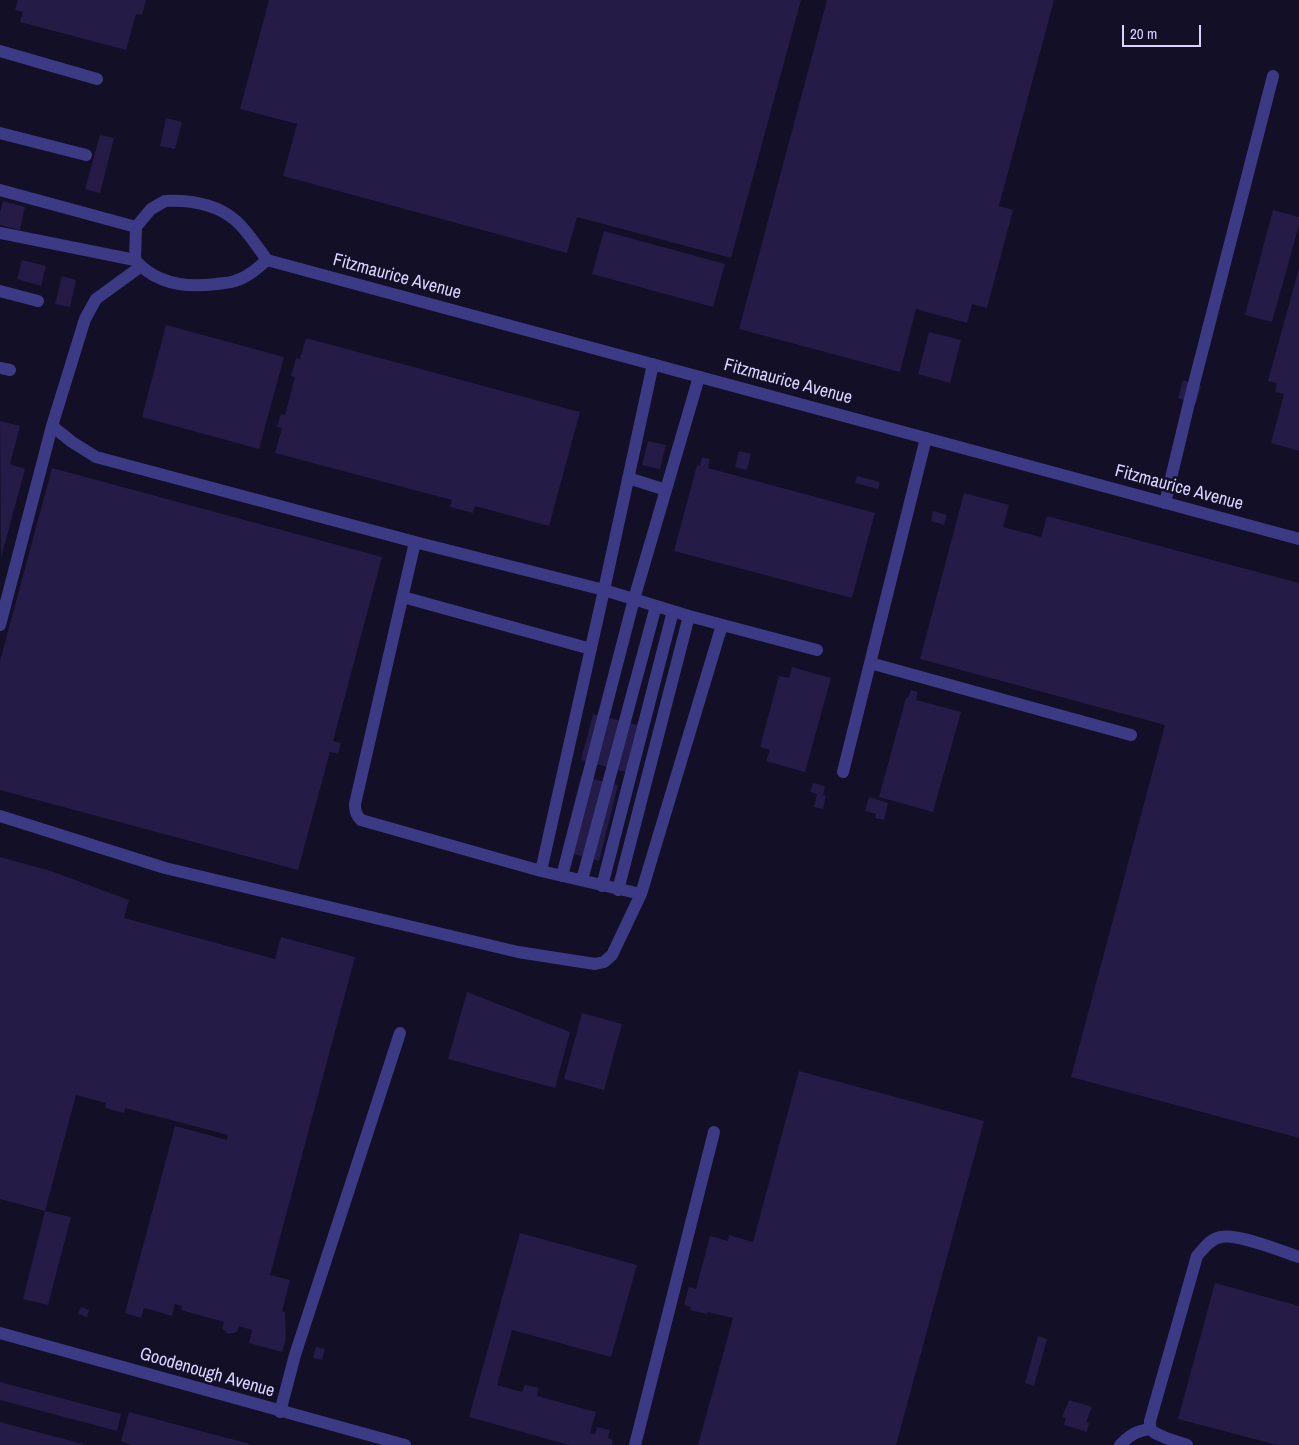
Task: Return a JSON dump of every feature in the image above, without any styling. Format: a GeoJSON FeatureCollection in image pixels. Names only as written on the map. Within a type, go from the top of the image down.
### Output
{"type":"FeatureCollection","features":[{"type":"Feature","properties":{"kind":"street"},"geometry":{"type":"LineString","coordinates":[[0,51],[97,79]]}},
{"type":"Feature","properties":{"kind":"street"},"geometry":{"type":"LineString","coordinates":[[1165,503],[1273,76]]}},
{"type":"Feature","properties":{"kind":"street"},"geometry":{"type":"LineString","coordinates":[[0,133],[86,155]]}},
{"type":"Feature","properties":{"kind":"street"},"geometry":{"type":"LineString","coordinates":[[0,190],[136,227]]}},
{"type":"Feature","properties":{"kind":"street"},"geometry":{"type":"LineString","coordinates":[[0,233],[137,264],[150,274],[180,286],[201,286],[235,281],[252,273],[267,260],[236,220],[202,204],[181,201],[165,202],[151,209],[136,227],[137,264]]}},
{"type":"Feature","properties":{"kind":"street","name":"Fitzmaurice Avenue"},"geometry":{"type":"LineString","coordinates":[[267,260],[1299,539]]}},
{"type":"Feature","properties":{"kind":"street"},"geometry":{"type":"LineString","coordinates":[[0,625],[52,426],[89,311],[96,299],[137,264]]}},
{"type":"Feature","properties":{"kind":"street"},"geometry":{"type":"LineString","coordinates":[[0,291],[38,301]]}},
{"type":"Feature","properties":{"kind":"street"},"geometry":{"type":"LineString","coordinates":[[541,871],[653,364]]}},
{"type":"Feature","properties":{"kind":"street"},"geometry":{"type":"LineString","coordinates":[[562,876],[634,599],[699,377]]}},
{"type":"Feature","properties":{"kind":"street"},"geometry":{"type":"LineString","coordinates":[[52,426],[72,442],[96,457],[604,590],[688,616],[818,650]]}},
{"type":"Feature","properties":{"kind":"street"},"geometry":{"type":"LineString","coordinates":[[844,772],[926,438]]}},
{"type":"Feature","properties":{"kind":"street"},"geometry":{"type":"LineString","coordinates":[[628,478],[666,490]]}},
{"type":"Feature","properties":{"kind":"street"},"geometry":{"type":"LineString","coordinates":[[415,542],[355,804],[357,816],[361,820],[541,871],[640,894]]}},
{"type":"Feature","properties":{"kind":"street"},"geometry":{"type":"LineString","coordinates":[[402,597],[591,649]]}},
{"type":"Feature","properties":{"kind":"street"},"geometry":{"type":"LineString","coordinates":[[582,880],[656,606]]}},
{"type":"Feature","properties":{"kind":"street"},"geometry":{"type":"LineString","coordinates":[[602,886],[673,611]]}},
{"type":"Feature","properties":{"kind":"street"},"geometry":{"type":"LineString","coordinates":[[618,890],[688,616]]}},
{"type":"Feature","properties":{"kind":"street"},"geometry":{"type":"LineString","coordinates":[[0,816],[165,868],[518,952],[595,964],[604,962],[612,955],[640,894],[722,624]]}},
{"type":"Feature","properties":{"kind":"street"},"geometry":{"type":"LineString","coordinates":[[870,663],[1131,735]]}},
{"type":"Feature","properties":{"kind":"street"},"geometry":{"type":"LineString","coordinates":[[280,1412],[298,1345],[400,1034]]}},
{"type":"Feature","properties":{"kind":"street"},"geometry":{"type":"LineString","coordinates":[[635,1445],[714,1132]]}},
{"type":"Feature","properties":{"kind":"street"},"geometry":{"type":"LineString","coordinates":[[1150,1429],[1150,1421],[1198,1256],[1207,1244],[1219,1237],[1231,1236],[1299,1257]]}},
{"type":"Feature","properties":{"kind":"street","name":"Goodenough Avenue"},"geometry":{"type":"LineString","coordinates":[[0,1333],[280,1412],[405,1445]]}},
{"type":"Feature","properties":{"kind":"street"},"geometry":{"type":"LineString","coordinates":[[1120,1445],[1130,1434],[1150,1429],[1166,1438],[1187,1445]]}},
{"type":"Feature","properties":{"kind":"building"},"geometry":{"type":"Polygon","coordinates":[[[18,0],[146,0],[142,15],[136,14],[126,50],[20,22],[23,12],[15,10],[18,0]]]}},
{"type":"Feature","properties":{"kind":"building"},"geometry":{"type":"Polygon","coordinates":[[[269,0],[801,0],[731,258],[577,217],[567,253],[283,176],[297,124],[240,109],[269,0]]]}},
{"type":"Feature","properties":{"kind":"building"},"geometry":{"type":"Polygon","coordinates":[[[827,0],[1054,0],[999,206],[1013,210],[987,308],[972,304],[967,323],[916,309],[900,372],[739,329],[827,0]]]}},
{"type":"Feature","properties":{"kind":"building"},"geometry":{"type":"Polygon","coordinates":[[[166,118],[182,122],[175,149],[160,146],[166,118]]]}},
{"type":"Feature","properties":{"kind":"building"},"geometry":{"type":"Polygon","coordinates":[[[100,135],[114,138],[100,193],[85,189],[100,135]]]}},
{"type":"Feature","properties":{"kind":"building"},"geometry":{"type":"Polygon","coordinates":[[[3,201],[25,207],[20,230],[0,225],[0,212],[3,201]]]}},
{"type":"Feature","properties":{"kind":"building"},"geometry":{"type":"Polygon","coordinates":[[[1273,210],[1299,217],[1299,225],[1272,322],[1245,315],[1273,210]]]}},
{"type":"Feature","properties":{"kind":"building"},"geometry":{"type":"Polygon","coordinates":[[[604,231],[725,264],[713,307],[592,274],[604,231]]]}},
{"type":"Feature","properties":{"kind":"building"},"geometry":{"type":"Polygon","coordinates":[[[22,260],[46,266],[41,286],[17,279],[22,260]]]}},
{"type":"Feature","properties":{"kind":"building"},"geometry":{"type":"Polygon","coordinates":[[[1299,268],[1299,451],[1271,443],[1284,394],[1275,392],[1277,383],[1268,381],[1299,268]]]}},
{"type":"Feature","properties":{"kind":"building"},"geometry":{"type":"Polygon","coordinates":[[[62,276],[76,280],[70,307],[55,304],[62,276]]]}},
{"type":"Feature","properties":{"kind":"building"},"geometry":{"type":"Polygon","coordinates":[[[166,325],[284,357],[259,449],[142,417],[166,325]]]}},
{"type":"Feature","properties":{"kind":"building"},"geometry":{"type":"Polygon","coordinates":[[[929,332],[961,340],[950,383],[918,374],[929,332]]]}},
{"type":"Feature","properties":{"kind":"building"},"geometry":{"type":"Polygon","coordinates":[[[306,338],[580,412],[549,526],[475,506],[473,513],[450,507],[452,500],[275,453],[282,428],[277,427],[281,414],[285,415],[295,377],[291,376],[296,358],[300,359],[306,338]]]}},
{"type":"Feature","properties":{"kind":"building"},"geometry":{"type":"Polygon","coordinates":[[[1183,380],[1201,386],[1196,404],[1178,398],[1183,380]]]}},
{"type":"Feature","properties":{"kind":"building"},"geometry":{"type":"Polygon","coordinates":[[[0,421],[20,426],[10,464],[25,469],[1,558],[0,421]]]}},
{"type":"Feature","properties":{"kind":"building"},"geometry":{"type":"Polygon","coordinates":[[[648,441],[666,445],[660,469],[642,465],[648,441]]]}},
{"type":"Feature","properties":{"kind":"building"},"geometry":{"type":"Polygon","coordinates":[[[739,451],[751,454],[747,470],[735,467],[739,451]]]}},
{"type":"Feature","properties":{"kind":"building"},"geometry":{"type":"Polygon","coordinates":[[[702,457],[710,459],[708,468],[875,513],[852,598],[674,551],[697,465],[700,466],[702,457]]]}},
{"type":"Feature","properties":{"kind":"building"},"geometry":{"type":"Polygon","coordinates":[[[52,468],[382,557],[333,741],[341,743],[338,754],[330,752],[298,870],[0,790],[0,661],[52,468]]]}},
{"type":"Feature","properties":{"kind":"building"},"geometry":{"type":"Polygon","coordinates":[[[857,476],[880,482],[878,489],[855,483],[857,476]]]}},
{"type":"Feature","properties":{"kind":"building"},"geometry":{"type":"Polygon","coordinates":[[[964,493],[1009,505],[1003,527],[1041,537],[1047,516],[1299,583],[1299,1138],[1071,1077],[1165,725],[920,659],[964,493]]]}},
{"type":"Feature","properties":{"kind":"building"},"geometry":{"type":"Polygon","coordinates":[[[933,511],[947,515],[944,525],[931,521],[933,511]]]}},
{"type":"Feature","properties":{"kind":"building"},"geometry":{"type":"Polygon","coordinates":[[[792,667],[831,678],[805,772],[766,761],[770,750],[760,747],[779,676],[789,678],[792,667]]]}},
{"type":"Feature","properties":{"kind":"building"},"geometry":{"type":"Polygon","coordinates":[[[911,690],[918,692],[916,700],[961,712],[933,812],[879,797],[906,698],[908,698],[911,690]]]}},
{"type":"Feature","properties":{"kind":"building"},"geometry":{"type":"Polygon","coordinates":[[[593,714],[638,725],[626,772],[581,760],[593,714]]]}},
{"type":"Feature","properties":{"kind":"building"},"geometry":{"type":"Polygon","coordinates":[[[581,776],[618,785],[599,861],[562,851],[581,776]]]}},
{"type":"Feature","properties":{"kind":"building"},"geometry":{"type":"Polygon","coordinates":[[[813,783],[825,786],[823,795],[826,796],[823,809],[814,807],[817,794],[810,792],[813,783]]]}},
{"type":"Feature","properties":{"kind":"building"},"geometry":{"type":"Polygon","coordinates":[[[869,797],[888,803],[884,820],[875,818],[876,814],[865,811],[869,797]]]}},
{"type":"Feature","properties":{"kind":"building"},"geometry":{"type":"Polygon","coordinates":[[[0,857],[51,871],[129,900],[124,918],[275,959],[281,937],[355,957],[270,1275],[290,1280],[282,1311],[285,1312],[286,1339],[282,1352],[249,1343],[252,1330],[239,1326],[237,1332],[228,1334],[222,1328],[224,1322],[181,1310],[182,1306],[175,1304],[172,1316],[144,1308],[141,1318],[125,1313],[175,1126],[227,1140],[228,1135],[125,1108],[124,1113],[105,1108],[106,1103],[76,1095],[45,1211],[0,1199],[0,857]]]}},
{"type":"Feature","properties":{"kind":"building"},"geometry":{"type":"Polygon","coordinates":[[[467,992],[570,1032],[555,1088],[448,1059],[467,992]]]}},
{"type":"Feature","properties":{"kind":"building"},"geometry":{"type":"Polygon","coordinates":[[[582,1013],[622,1024],[604,1090],[564,1079],[582,1013]]]}},
{"type":"Feature","properties":{"kind":"building"},"geometry":{"type":"Polygon","coordinates":[[[799,1071],[984,1121],[896,1445],[698,1445],[733,1318],[690,1310],[691,1307],[684,1305],[689,1287],[696,1289],[710,1236],[728,1241],[729,1235],[753,1242],[799,1071]]]}},
{"type":"Feature","properties":{"kind":"building"},"geometry":{"type":"Polygon","coordinates":[[[45,1211],[71,1217],[48,1305],[23,1299],[45,1211]]]}},
{"type":"Feature","properties":{"kind":"building"},"geometry":{"type":"Polygon","coordinates":[[[520,1233],[637,1265],[611,1357],[512,1330],[497,1385],[522,1392],[525,1385],[539,1388],[537,1396],[596,1412],[590,1433],[595,1434],[597,1427],[610,1430],[608,1438],[613,1440],[612,1445],[569,1445],[469,1417],[520,1233]]]}},
{"type":"Feature","properties":{"kind":"building"},"geometry":{"type":"Polygon","coordinates":[[[1215,1283],[1299,1306],[1299,1445],[1277,1445],[1178,1419],[1215,1283]]]}},
{"type":"Feature","properties":{"kind":"building"},"geometry":{"type":"Polygon","coordinates":[[[81,1307],[89,1310],[87,1317],[78,1314],[81,1307]]]}},
{"type":"Feature","properties":{"kind":"building"},"geometry":{"type":"Polygon","coordinates":[[[1038,1336],[1047,1339],[1034,1386],[1025,1383],[1038,1336]]]}},
{"type":"Feature","properties":{"kind":"building"},"geometry":{"type":"Polygon","coordinates":[[[316,1347],[325,1349],[322,1360],[313,1358],[316,1347]]]}},
{"type":"Feature","properties":{"kind":"building"},"geometry":{"type":"Polygon","coordinates":[[[0,1382],[121,1414],[117,1431],[0,1400],[0,1382]]]}},
{"type":"Feature","properties":{"kind":"building"},"geometry":{"type":"Polygon","coordinates":[[[1069,1400],[1092,1407],[1086,1422],[1089,1423],[1087,1432],[1064,1425],[1066,1418],[1062,1417],[1069,1400]]]}},
{"type":"Feature","properties":{"kind":"building"},"geometry":{"type":"Polygon","coordinates":[[[129,1412],[250,1445],[131,1445],[121,1441],[129,1412]]]}},
{"type":"Feature","properties":{"kind":"building"},"geometry":{"type":"Polygon","coordinates":[[[0,1422],[83,1444],[83,1445],[0,1445],[0,1422]]]}}]}
